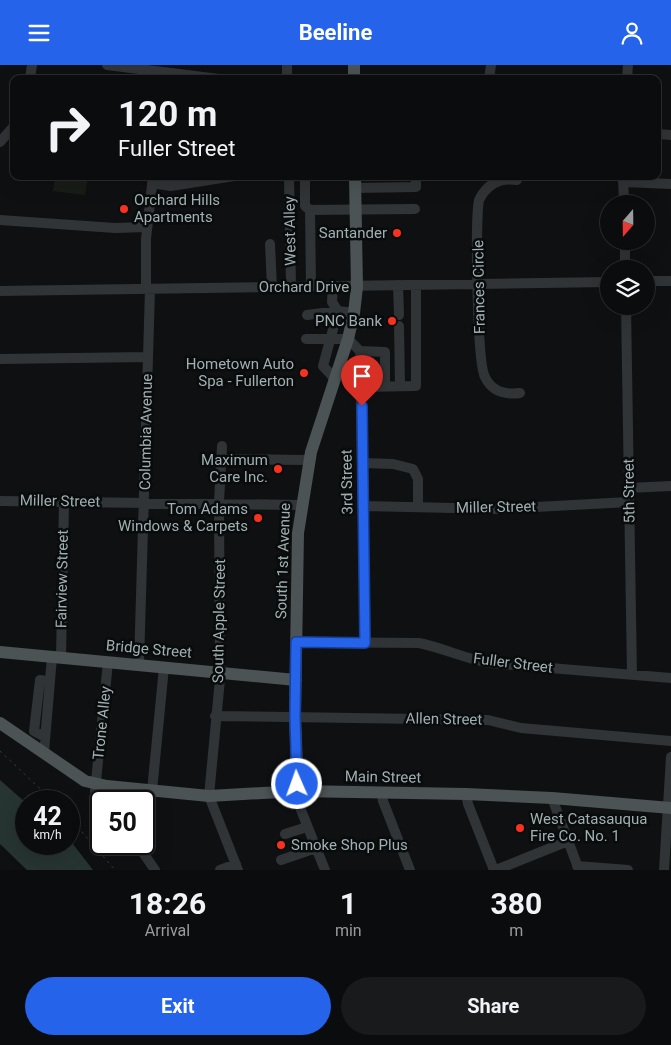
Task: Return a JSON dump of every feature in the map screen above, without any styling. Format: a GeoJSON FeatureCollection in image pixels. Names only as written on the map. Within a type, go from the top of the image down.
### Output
{"type":"FeatureCollection","features":[{"type":"Feature","properties":{"kind":"main road"},"geometry":{"type":"LineString","coordinates":[[348,339],[357,287],[355,182]]}},
{"type":"Feature","properties":{"kind":"main road","name":"South 1st Avenue"},"geometry":{"type":"LineString","coordinates":[[298,791],[295,717],[298,533],[301,505],[309,460],[348,339]]}},
{"type":"Feature","properties":{"kind":"main road","name":"Bridge Street"},"geometry":{"type":"LineString","coordinates":[[0,652],[296,680]]}},
{"type":"Feature","properties":{"kind":"main road"},"geometry":{"type":"LineString","coordinates":[[0,723],[86,781],[96,784]]}},
{"type":"Feature","properties":{"kind":"main road","name":"Main Street"},"geometry":{"type":"LineString","coordinates":[[96,784],[144,790]]}},
{"type":"Feature","properties":{"kind":"main road","name":"Main Street"},"geometry":{"type":"LineString","coordinates":[[155,791],[209,795],[298,791],[466,794],[552,798],[669,808]]}},
{"type":"Feature","properties":{"kind":"street"},"geometry":{"type":"LineString","coordinates":[[108,65],[188,75]]}},
{"type":"Feature","properties":{"kind":"street"},"geometry":{"type":"LineString","coordinates":[[0,142],[10,131]]}},
{"type":"Feature","properties":{"kind":"street"},"geometry":{"type":"LineString","coordinates":[[153,180],[171,185],[206,180]]}},
{"type":"Feature","properties":{"kind":"street","name":"Columbia Avenue"},"geometry":{"type":"LineString","coordinates":[[139,664],[148,357],[147,227],[153,180]]}},
{"type":"Feature","properties":{"kind":"street","name":"West Alley"},"geometry":{"type":"LineString","coordinates":[[289,180],[291,287]]}},
{"type":"Feature","properties":{"kind":"street"},"geometry":{"type":"LineString","coordinates":[[305,180],[304,206],[310,210],[416,209]]}},
{"type":"Feature","properties":{"kind":"street"},"geometry":{"type":"LineString","coordinates":[[355,182],[416,187],[416,180]]}},
{"type":"Feature","properties":{"kind":"street","name":"Frances Circle"},"geometry":{"type":"LineString","coordinates":[[517,180],[496,182],[483,192],[479,200],[478,284],[482,372],[496,390],[509,394],[520,393]]}},
{"type":"Feature","properties":{"kind":"street"},"geometry":{"type":"LineString","coordinates":[[623,180],[624,195]]}},
{"type":"Feature","properties":{"kind":"street"},"geometry":{"type":"LineString","coordinates":[[633,180],[671,184]]}},
{"type":"Feature","properties":{"kind":"street"},"geometry":{"type":"LineString","coordinates":[[310,210],[311,286]]}},
{"type":"Feature","properties":{"kind":"street"},"geometry":{"type":"LineString","coordinates":[[0,220],[115,228],[147,227]]}},
{"type":"Feature","properties":{"kind":"street"},"geometry":{"type":"LineString","coordinates":[[270,244],[272,287]]}},
{"type":"Feature","properties":{"kind":"street"},"geometry":{"type":"LineString","coordinates":[[655,281],[671,281]]}},
{"type":"Feature","properties":{"kind":"street","name":"Orchard Drive"},"geometry":{"type":"LineString","coordinates":[[0,291],[600,282]]}},
{"type":"Feature","properties":{"kind":"street"},"geometry":{"type":"LineString","coordinates":[[398,285],[400,386]]}},
{"type":"Feature","properties":{"kind":"street"},"geometry":{"type":"LineString","coordinates":[[361,387],[416,385],[416,285]]}},
{"type":"Feature","properties":{"kind":"street"},"geometry":{"type":"LineString","coordinates":[[332,286],[332,302],[338,311],[323,366],[335,379]]}},
{"type":"Feature","properties":{"kind":"street"},"geometry":{"type":"LineString","coordinates":[[308,315],[338,311],[354,313]]}},
{"type":"Feature","properties":{"kind":"street","name":"5th Street"},"geometry":{"type":"LineString","coordinates":[[626,315],[632,675]]}},
{"type":"Feature","properties":{"kind":"street"},"geometry":{"type":"LineString","coordinates":[[306,339],[348,339],[360,351],[385,352],[385,386]]}},
{"type":"Feature","properties":{"kind":"street","name":"3rd Street"},"geometry":{"type":"LineString","coordinates":[[360,351],[365,643]]}},
{"type":"Feature","properties":{"kind":"street"},"geometry":{"type":"LineString","coordinates":[[0,359],[148,357]]}},
{"type":"Feature","properties":{"kind":"street","name":"South Apple Street"},"geometry":{"type":"LineString","coordinates":[[209,795],[219,672],[222,446]]}},
{"type":"Feature","properties":{"kind":"street"},"geometry":{"type":"LineString","coordinates":[[221,459],[309,460]]}},
{"type":"Feature","properties":{"kind":"street"},"geometry":{"type":"LineString","coordinates":[[363,463],[393,464],[413,469],[418,479],[418,507]]}},
{"type":"Feature","properties":{"kind":"street"},"geometry":{"type":"LineString","coordinates":[[628,488],[671,486]]}},
{"type":"Feature","properties":{"kind":"street","name":"Miller Street"},"geometry":{"type":"LineString","coordinates":[[0,501],[220,502],[301,505]]}},
{"type":"Feature","properties":{"kind":"street","name":"Fairview Street"},"geometry":{"type":"LineString","coordinates":[[44,752],[50,682],[56,657],[64,501]]}},
{"type":"Feature","properties":{"kind":"street","name":"Miller Street"},"geometry":{"type":"LineString","coordinates":[[363,506],[508,509],[629,502]]}},
{"type":"Feature","properties":{"kind":"street","name":"Fuller Street"},"geometry":{"type":"LineString","coordinates":[[296,642],[419,643],[435,646],[476,661],[671,678]]}},
{"type":"Feature","properties":{"kind":"street","name":"Trone Alley"},"geometry":{"type":"LineString","coordinates":[[96,784],[108,662]]}},
{"type":"Feature","properties":{"kind":"street"},"geometry":{"type":"LineString","coordinates":[[152,790],[164,667]]}},
{"type":"Feature","properties":{"kind":"street","name":"Allen Street"},"geometry":{"type":"LineString","coordinates":[[215,716],[488,720],[520,728],[671,741]]}},
{"type":"Feature","properties":{"kind":"street"},"geometry":{"type":"LineString","coordinates":[[664,870],[671,757]]}},
{"type":"Feature","properties":{"kind":"street"},"geometry":{"type":"LineString","coordinates":[[95,790],[96,784]]}},
{"type":"Feature","properties":{"kind":"street"},"geometry":{"type":"LineString","coordinates":[[298,791],[299,805],[324,870]]}},
{"type":"Feature","properties":{"kind":"street"},"geometry":{"type":"LineString","coordinates":[[382,794],[410,870]]}},
{"type":"Feature","properties":{"kind":"street"},"geometry":{"type":"LineString","coordinates":[[466,794],[468,804],[495,870],[568,841]]}},
{"type":"Feature","properties":{"kind":"street"},"geometry":{"type":"LineString","coordinates":[[209,795],[237,867],[220,870]]}},
{"type":"Feature","properties":{"kind":"street"},"geometry":{"type":"LineString","coordinates":[[552,798],[578,868],[628,870]]}},
{"type":"Feature","properties":{"kind":"street"},"geometry":{"type":"LineString","coordinates":[[285,834],[307,827]]}},
{"type":"Feature","properties":{"kind":"street"},"geometry":{"type":"LineString","coordinates":[[281,860],[316,848]]}},
{"type":"Feature","properties":{"kind":"street"},"geometry":{"type":"LineString","coordinates":[[145,855],[155,870]]}},
{"type":"Feature","properties":{"kind":"path"},"geometry":{"type":"LineString","coordinates":[[0,751],[41,790]]}},
{"type":"Feature","properties":{"kind":"path"},"geometry":{"type":"LineString","coordinates":[[80,830],[115,870]]}},
{"type":"Feature","properties":{"kind":"shaded area"},"geometry":{"type":"Polygon","coordinates":[[[54,180],[88,180],[85,195],[53,191],[54,180]]]}},
{"type":"Feature","properties":{"kind":"shaded area"},"geometry":{"type":"Polygon","coordinates":[[[0,780],[15,793],[15,855],[80,855],[80,853],[93,870],[27,870],[0,844],[0,780]]]}},
{"type":"Feature","properties":{"kind":"place","name":"Orchard Hills Apartments"},"geometry":{"type":"Point","coordinates":[124,209]}},
{"type":"Feature","properties":{"kind":"place","name":"Santander"},"geometry":{"type":"Point","coordinates":[397,233]}},
{"type":"Feature","properties":{"kind":"place","name":"PNC Bank"},"geometry":{"type":"Point","coordinates":[392,321]}},
{"type":"Feature","properties":{"kind":"place","name":"Hometown Auto Spa - Fullerton"},"geometry":{"type":"Point","coordinates":[304,373]}},
{"type":"Feature","properties":{"kind":"place","name":"Maximum Care Inc."},"geometry":{"type":"Point","coordinates":[278,469]}},
{"type":"Feature","properties":{"kind":"place","name":"Tom Adams Windows & Carpets"},"geometry":{"type":"Point","coordinates":[258,518]}},
{"type":"Feature","properties":{"kind":"place","name":"West Catasauqua Fire Co. No. 1"},"geometry":{"type":"Point","coordinates":[520,828]}},
{"type":"Feature","properties":{"kind":"place","name":"Smoke Shop Plus"},"geometry":{"type":"Point","coordinates":[281,845]}},
{"type":"Feature","properties":{"kind":"route"},"geometry":{"type":"LineString","coordinates":[[297,784],[295,717],[296,642],[365,643],[362,406]]}}]}
